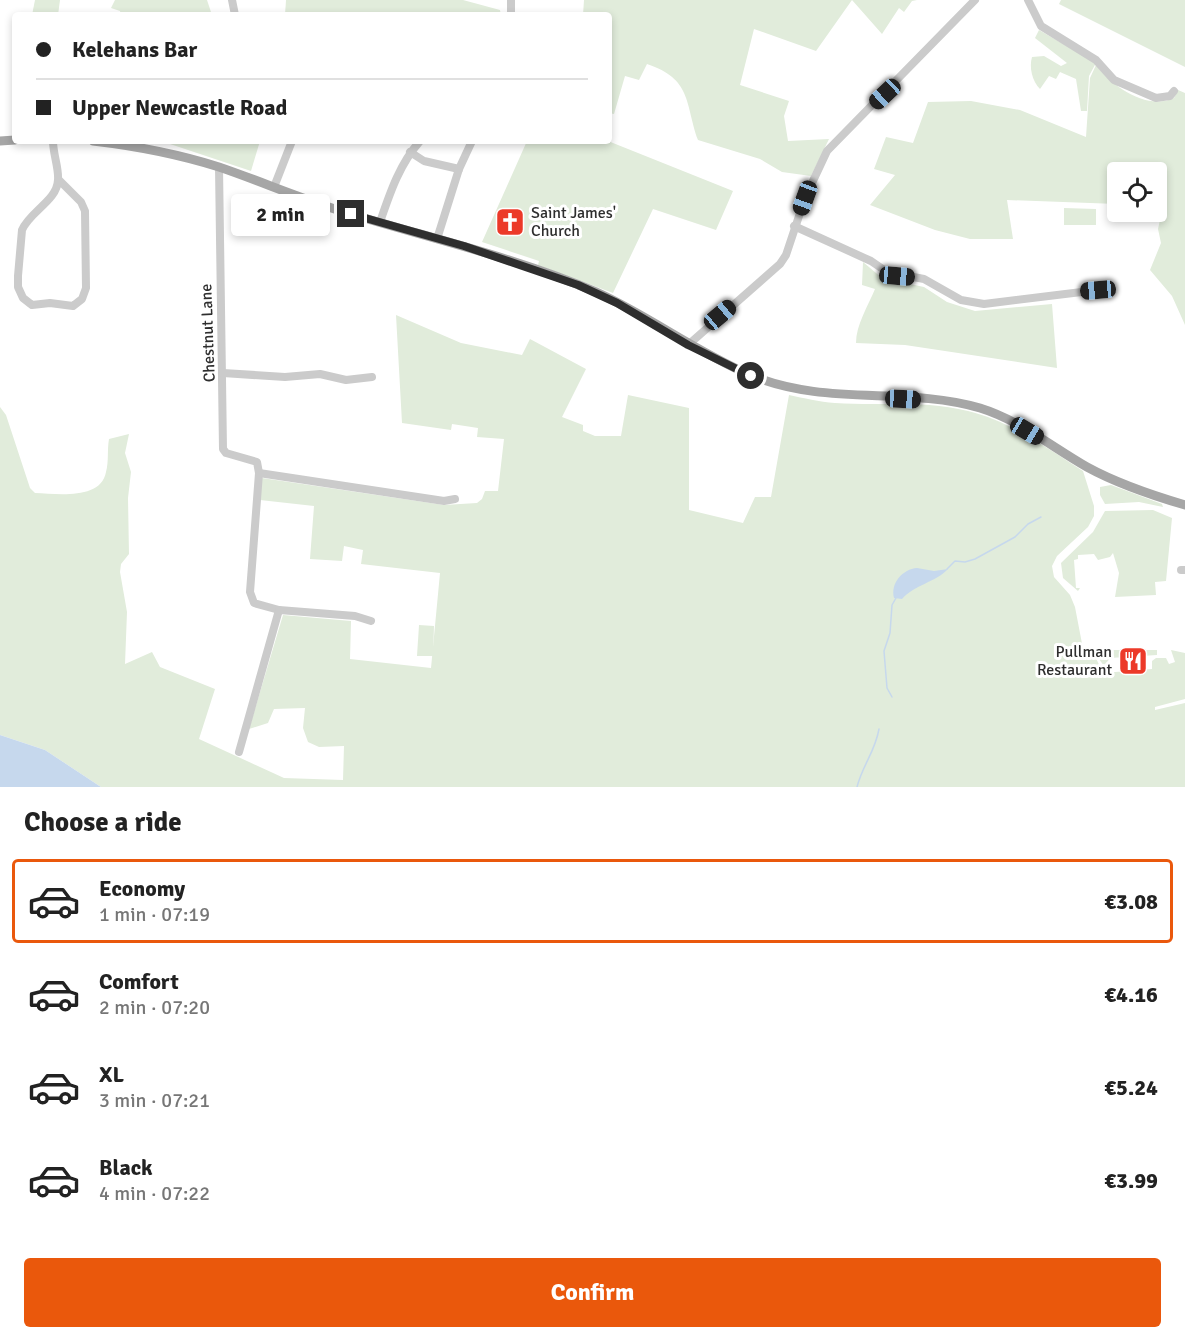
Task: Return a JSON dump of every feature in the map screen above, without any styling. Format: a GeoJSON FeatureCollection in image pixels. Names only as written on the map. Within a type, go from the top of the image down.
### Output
{"type":"FeatureCollection","features":[{"type":"Feature","properties":{"kind":"main road"},"geometry":{"type":"LineString","coordinates":[[116,144],[175,155],[219,167],[380,222],[519,264],[598,293],[688,345],[768,382],[836,396],[940,401],[987,410],[1014,422],[1113,480],[1185,505]]}},
{"type":"Feature","properties":{"kind":"street"},"geometry":{"type":"LineString","coordinates":[[688,345],[780,264],[786,255],[794,226],[809,189],[832,145],[888,91],[975,0]]}},
{"type":"Feature","properties":{"kind":"street"},"geometry":{"type":"LineString","coordinates":[[1028,0],[1041,26],[1096,60],[1114,81],[1156,98],[1170,96],[1174,91]]}},
{"type":"Feature","properties":{"kind":"street"},"geometry":{"type":"LineString","coordinates":[[53,144],[58,180],[51,197],[32,214],[22,230],[18,287],[24,300],[32,305],[73,306],[82,299],[86,288],[85,211],[81,202],[58,180]]}},
{"type":"Feature","properties":{"kind":"street"},"geometry":{"type":"LineString","coordinates":[[274,187],[291,144]]}},
{"type":"Feature","properties":{"kind":"street"},"geometry":{"type":"LineString","coordinates":[[380,222],[395,178],[417,144]]}},
{"type":"Feature","properties":{"kind":"street"},"geometry":{"type":"LineString","coordinates":[[437,239],[459,169],[471,144]]}},
{"type":"Feature","properties":{"kind":"street"},"geometry":{"type":"LineString","coordinates":[[410,152],[424,161],[459,169]]}},
{"type":"Feature","properties":{"kind":"street","name":"Chestnut Lane"},"geometry":{"type":"LineString","coordinates":[[219,167],[223,449],[226,453],[254,459],[259,473]]}},
{"type":"Feature","properties":{"kind":"street"},"geometry":{"type":"LineString","coordinates":[[794,226],[871,261],[887,273],[924,279],[947,294],[968,303],[984,304],[1098,290]]}},
{"type":"Feature","properties":{"kind":"street"},"geometry":{"type":"LineString","coordinates":[[223,373],[285,377],[320,374],[346,380],[372,378]]}},
{"type":"Feature","properties":{"kind":"street"},"geometry":{"type":"LineString","coordinates":[[371,621],[355,616],[279,610],[254,603],[250,592],[259,473],[444,501],[455,499]]}},
{"type":"Feature","properties":{"kind":"street"},"geometry":{"type":"LineString","coordinates":[[239,752],[279,610]]}},
{"type":"Feature","properties":{"kind":"green space"},"geometry":{"type":"Polygon","coordinates":[[[35,0],[60,0],[58,12],[33,12],[35,0]]]}},
{"type":"Feature","properties":{"kind":"green space"},"geometry":{"type":"Polygon","coordinates":[[[115,0],[207,0],[211,12],[120,12],[111,8],[115,0]]]}},
{"type":"Feature","properties":{"kind":"green space"},"geometry":{"type":"Polygon","coordinates":[[[286,0],[463,0],[500,12],[285,12],[286,0]]]}},
{"type":"Feature","properties":{"kind":"green space"},"geometry":{"type":"Polygon","coordinates":[[[584,0],[852,0],[816,51],[754,29],[740,85],[789,101],[784,116],[788,141],[829,139],[811,176],[782,172],[760,159],[698,140],[688,104],[679,85],[662,70],[647,64],[639,80],[625,76],[614,114],[612,114],[612,12],[583,12],[584,0]]]}},
{"type":"Feature","properties":{"kind":"green space"},"geometry":{"type":"Polygon","coordinates":[[[852,0],[917,0],[912,1],[904,12],[899,8],[882,34],[852,0]]]}},
{"type":"Feature","properties":{"kind":"green space"},"geometry":{"type":"Polygon","coordinates":[[[1061,0],[1185,0],[1185,67],[1059,4],[1061,0]]]}},
{"type":"Feature","properties":{"kind":"green space"},"geometry":{"type":"Polygon","coordinates":[[[1039,30],[1096,63],[1089,76],[1087,111],[1081,111],[1076,79],[1060,72],[1056,79],[1049,76],[1040,89],[1035,82],[1031,69],[1032,57],[1044,56],[1061,66],[1067,63],[1035,38],[1039,30]]]}},
{"type":"Feature","properties":{"kind":"green space"},"geometry":{"type":"Polygon","coordinates":[[[1096,65],[1111,81],[1142,99],[1164,101],[1174,98],[1178,90],[1185,93],[1185,325],[1172,296],[1150,270],[1161,243],[1158,229],[1160,222],[1167,222],[1167,162],[1107,162],[1107,204],[1007,200],[1013,239],[970,239],[935,230],[870,205],[895,175],[874,169],[886,137],[913,143],[928,102],[971,101],[1020,110],[1086,137],[1090,78],[1096,65]]]}},
{"type":"Feature","properties":{"kind":"green space"},"geometry":{"type":"Polygon","coordinates":[[[612,143],[733,191],[716,230],[653,209],[613,293],[538,265],[539,261],[482,242],[526,144],[612,143]]]}},
{"type":"Feature","properties":{"kind":"green space"},"geometry":{"type":"Polygon","coordinates":[[[170,144],[259,144],[251,171],[170,144]]]}},
{"type":"Feature","properties":{"kind":"green space"},"geometry":{"type":"Polygon","coordinates":[[[1064,208],[1096,209],[1096,225],[1064,225],[1064,208]]]}},
{"type":"Feature","properties":{"kind":"green space"},"geometry":{"type":"Polygon","coordinates":[[[863,262],[882,278],[924,287],[947,302],[975,311],[1052,304],[1057,368],[905,345],[856,343],[860,322],[875,289],[862,285],[863,262]]]}},
{"type":"Feature","properties":{"kind":"green space"},"geometry":{"type":"Polygon","coordinates":[[[396,315],[461,343],[522,355],[530,339],[586,369],[562,417],[583,425],[583,431],[595,436],[621,436],[628,395],[689,408],[689,510],[743,523],[755,497],[771,497],[789,395],[835,403],[919,404],[968,411],[999,421],[1042,445],[1083,471],[1094,506],[1094,516],[1088,527],[1057,556],[1052,566],[1054,577],[1070,595],[1075,607],[1084,654],[1094,654],[1103,673],[1152,669],[1152,661],[1156,658],[1166,658],[1169,664],[1175,662],[1171,650],[1185,653],[1185,699],[1155,707],[1155,710],[1185,703],[1185,787],[101,787],[45,750],[0,735],[0,407],[6,415],[30,488],[35,493],[77,493],[96,487],[106,472],[109,439],[129,434],[125,453],[131,472],[128,498],[129,554],[121,564],[120,572],[127,612],[125,664],[152,652],[160,667],[215,689],[199,739],[284,778],[343,780],[344,746],[319,747],[308,742],[303,728],[305,708],[274,709],[268,723],[249,729],[283,615],[351,621],[350,659],[431,668],[440,573],[361,564],[363,550],[344,546],[342,561],[310,559],[314,506],[260,500],[262,478],[444,505],[477,503],[482,499],[485,491],[498,491],[504,439],[477,437],[478,428],[452,424],[451,430],[402,423],[396,315]]]}},
{"type":"Feature","properties":{"kind":"green space"},"geometry":{"type":"Polygon","coordinates":[[[1111,485],[1162,504],[1163,507],[1139,502],[1105,504],[1100,495],[1100,487],[1111,485]]]}},
{"type":"Feature","properties":{"kind":"green space"},"geometry":{"type":"Polygon","coordinates":[[[1153,510],[1172,518],[1166,581],[1155,582],[1156,595],[1115,597],[1119,573],[1113,553],[1110,557],[1098,560],[1094,554],[1078,555],[1078,559],[1074,560],[1076,588],[1080,588],[1078,591],[1063,578],[1061,563],[1093,532],[1105,511],[1153,510]]]}},
{"type":"Feature","properties":{"kind":"green space"},"geometry":{"type":"Polygon","coordinates":[[[419,625],[434,626],[433,656],[417,656],[419,625]]]}},
{"type":"Feature","properties":{"kind":"green space"},"geometry":{"type":"Polygon","coordinates":[[[1157,650],[1157,655],[1110,658],[1104,666],[1099,659],[1099,652],[1157,650]]]}},
{"type":"Feature","properties":{"kind":"water"},"geometry":{"type":"Polygon","coordinates":[[[917,568],[934,571],[948,569],[902,599],[894,598],[894,587],[899,578],[907,571],[917,568]]]}},
{"type":"Feature","properties":{"kind":"water"},"geometry":{"type":"Polygon","coordinates":[[[0,735],[45,750],[101,787],[0,787],[0,735]]]}},
{"type":"Feature","properties":{"kind":"waterway"},"geometry":{"type":"LineString","coordinates":[[947,569],[955,561],[965,562],[975,559],[1015,537],[1028,524],[1041,517]]}},
{"type":"Feature","properties":{"kind":"waterway"},"geometry":{"type":"LineString","coordinates":[[892,697],[887,688],[884,651],[890,633],[892,605],[896,598]]}},
{"type":"Feature","properties":{"kind":"waterway"},"geometry":{"type":"LineString","coordinates":[[857,787],[875,745],[879,729]]}},
{"type":"Feature","properties":{"kind":"place","name":"Saint James' Church"},"geometry":{"type":"Point","coordinates":[510,222]}},
{"type":"Feature","properties":{"kind":"place","name":"Pullman Restaurant"},"geometry":{"type":"Point","coordinates":[1133,661]}},
{"type":"Feature","properties":{"kind":"route"},"geometry":{"type":"LineString","coordinates":[[351,214],[464,246],[598,293],[688,345],[751,376]]}}]}
